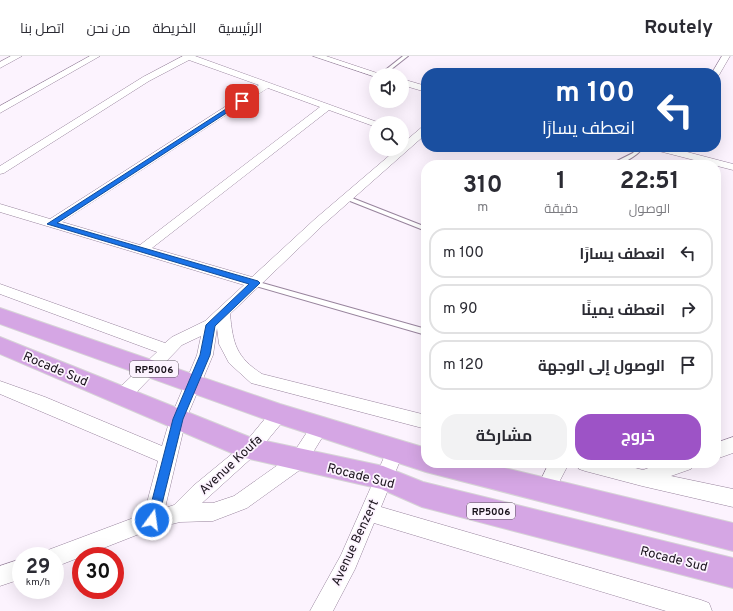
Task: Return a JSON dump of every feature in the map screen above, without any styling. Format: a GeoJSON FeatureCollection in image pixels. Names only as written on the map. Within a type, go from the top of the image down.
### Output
{"type":"FeatureCollection","features":[{"type":"Feature","properties":{"kind":"highway","name":"RP5006"},"geometry":{"type":"LineString","coordinates":[[0,316],[149,367],[319,428],[421,458]]}},
{"type":"Feature","properties":{"kind":"highway","name":"Rocade Sud"},"geometry":{"type":"LineString","coordinates":[[0,345],[250,449],[383,478],[422,494],[733,573]]}},
{"type":"Feature","properties":{"kind":"highway"},"geometry":{"type":"LineString","coordinates":[[456,468],[733,537]]}},
{"type":"Feature","properties":{"kind":"street"},"geometry":{"type":"LineString","coordinates":[[0,65],[18,56]]}},
{"type":"Feature","properties":{"kind":"street"},"geometry":{"type":"LineString","coordinates":[[0,110],[96,56]]}},
{"type":"Feature","properties":{"kind":"street"},"geometry":{"type":"LineString","coordinates":[[0,171],[146,79],[188,56],[369,122]]}},
{"type":"Feature","properties":{"kind":"street"},"geometry":{"type":"LineString","coordinates":[[317,56],[369,72]]}},
{"type":"Feature","properties":{"kind":"street"},"geometry":{"type":"LineString","coordinates":[[719,68],[726,56]]}},
{"type":"Feature","properties":{"kind":"street"},"geometry":{"type":"LineString","coordinates":[[409,84],[421,88]]}},
{"type":"Feature","properties":{"kind":"street"},"geometry":{"type":"LineString","coordinates":[[51,224],[266,85]]}},
{"type":"Feature","properties":{"kind":"street"},"geometry":{"type":"LineString","coordinates":[[142,250],[327,107]]}},
{"type":"Feature","properties":{"kind":"street"},"geometry":{"type":"LineString","coordinates":[[122,396],[149,367],[168,350],[178,342],[210,325],[347,198],[421,133]]}},
{"type":"Feature","properties":{"kind":"street"},"geometry":{"type":"LineString","coordinates":[[409,135],[415,137]]}},
{"type":"Feature","properties":{"kind":"street"},"geometry":{"type":"LineString","coordinates":[[674,152],[706,160]]}},
{"type":"Feature","properties":{"kind":"street"},"geometry":{"type":"LineString","coordinates":[[721,164],[733,167]]}},
{"type":"Feature","properties":{"kind":"street"},"geometry":{"type":"LineString","coordinates":[[0,208],[256,283]]}},
{"type":"Feature","properties":{"kind":"street"},"geometry":{"type":"LineString","coordinates":[[0,289],[168,350]]}},
{"type":"Feature","properties":{"kind":"street"},"geometry":{"type":"LineString","coordinates":[[223,313],[225,338],[234,361],[244,371],[257,379],[421,421]]}},
{"type":"Feature","properties":{"kind":"street"},"geometry":{"type":"LineString","coordinates":[[152,520],[178,419],[205,355],[210,325]]}},
{"type":"Feature","properties":{"kind":"street"},"geometry":{"type":"LineString","coordinates":[[0,387],[168,457]]}},
{"type":"Feature","properties":{"kind":"street","name":"Avenue Koufa"},"geometry":{"type":"LineString","coordinates":[[180,513],[200,492],[250,449],[279,414]]}},
{"type":"Feature","properties":{"kind":"street","name":"Avenue Koufa"},"geometry":{"type":"LineString","coordinates":[[64,554],[152,520],[180,513],[213,512],[240,502],[298,460],[319,428]]}},
{"type":"Feature","properties":{"kind":"street"},"geometry":{"type":"LineString","coordinates":[[721,450],[733,445]]}},
{"type":"Feature","properties":{"kind":"street","name":"Avenue Benzert"},"geometry":{"type":"LineString","coordinates":[[321,611],[348,562],[395,450]]}},
{"type":"Feature","properties":{"kind":"street"},"geometry":{"type":"LineString","coordinates":[[544,490],[556,468]]}},
{"type":"Feature","properties":{"kind":"street"},"geometry":{"type":"LineString","coordinates":[[604,468],[733,498]]}},
{"type":"Feature","properties":{"kind":"street"},"geometry":{"type":"LineString","coordinates":[[642,478],[671,468]]}},
{"type":"Feature","properties":{"kind":"street"},"geometry":{"type":"LineString","coordinates":[[369,512],[702,611]]}},
{"type":"Feature","properties":{"kind":"street"},"geometry":{"type":"LineString","coordinates":[[0,576],[12,572]]}},
{"type":"Feature","properties":{"kind":"lane"},"geometry":{"type":"LineString","coordinates":[[390,68],[406,56]]}},
{"type":"Feature","properties":{"kind":"lane"},"geometry":{"type":"LineString","coordinates":[[622,160],[637,152]]}},
{"type":"Feature","properties":{"kind":"lane"},"geometry":{"type":"LineString","coordinates":[[347,198],[421,227]]}},
{"type":"Feature","properties":{"kind":"lane"},"geometry":{"type":"LineString","coordinates":[[256,283],[421,331]]}},
{"type":"Feature","properties":{"kind":"route"},"geometry":{"type":"LineString","coordinates":[[152,520],[178,419],[205,355],[209,339],[210,325],[256,283],[51,224],[242,101]]}}]}
